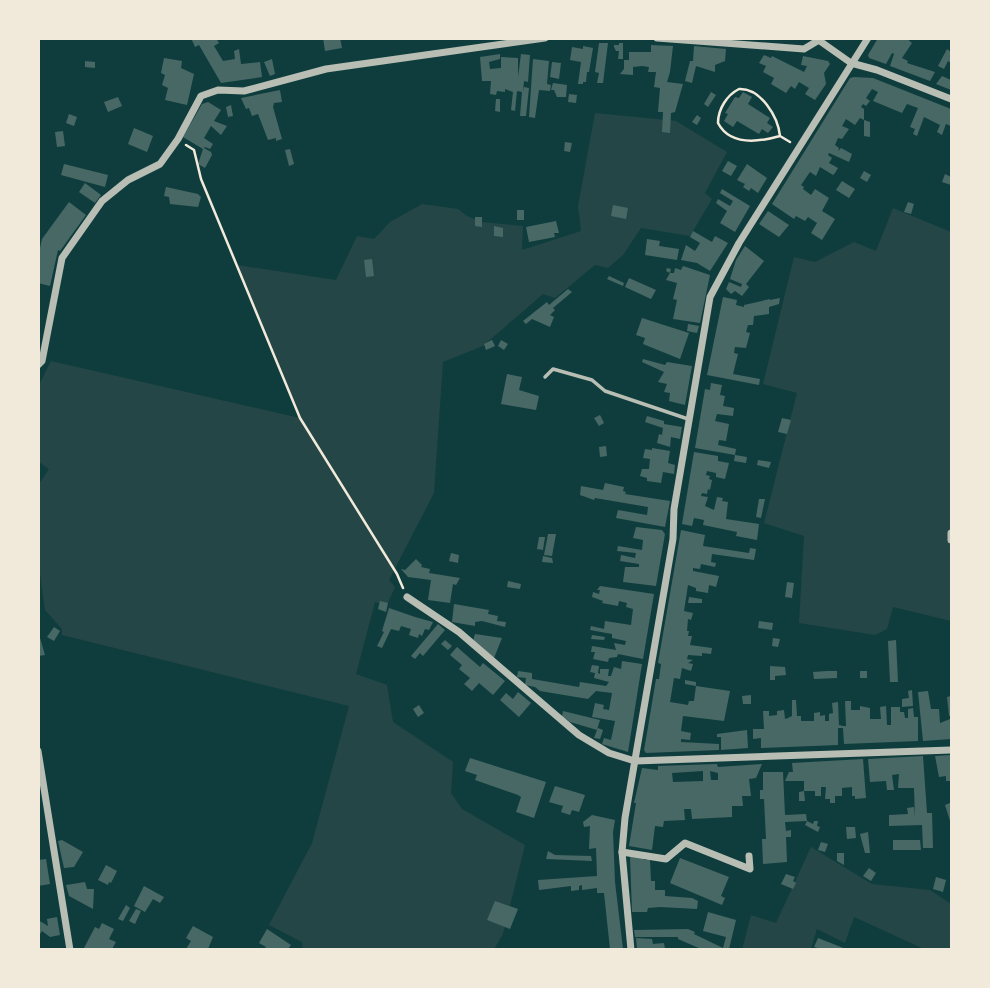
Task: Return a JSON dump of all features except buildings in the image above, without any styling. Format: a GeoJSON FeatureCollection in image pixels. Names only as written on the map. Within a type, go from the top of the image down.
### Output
{"type":"FeatureCollection","features":[{"type":"Feature","properties":{"kind":"street"},"geometry":{"type":"LineString","coordinates":[[38,365],[42,361],[62,258],[102,201],[128,180],[160,164],[201,96],[218,90],[244,91],[326,69],[545,38]]}},
{"type":"Feature","properties":{"kind":"street"},"geometry":{"type":"LineString","coordinates":[[657,38],[804,49],[818,39],[851,63],[877,70],[951,99]]}},
{"type":"Feature","properties":{"kind":"street"},"geometry":{"type":"LineString","coordinates":[[631,950],[622,852],[625,818],[673,539],[674,509],[710,297],[734,250],[868,38]]}},
{"type":"Feature","properties":{"kind":"street"},"geometry":{"type":"LineString","coordinates":[[951,533],[951,540]]}},
{"type":"Feature","properties":{"kind":"street"},"geometry":{"type":"LineString","coordinates":[[407,597],[459,632],[579,736],[609,753],[635,761],[951,750]]}},
{"type":"Feature","properties":{"kind":"street"},"geometry":{"type":"LineString","coordinates":[[38,751],[70,950]]}},
{"type":"Feature","properties":{"kind":"street"},"geometry":{"type":"LineString","coordinates":[[622,852],[666,859],[685,843],[750,869],[749,856]]}},
{"type":"Feature","properties":{"kind":"lane"},"geometry":{"type":"LineString","coordinates":[[545,377],[553,369],[592,380],[605,391],[690,419]]}},
{"type":"Feature","properties":{"kind":"path"},"geometry":{"type":"LineString","coordinates":[[780,136],[776,118],[751,91],[739,89],[726,100],[718,116],[718,123],[727,133],[749,142],[780,136],[799,148]]}},
{"type":"Feature","properties":{"kind":"path"},"geometry":{"type":"LineString","coordinates":[[177,139],[194,150],[201,179],[300,418],[397,574],[407,597]]}},
{"type":"Feature","properties":{"kind":"shaded area"},"geometry":{"type":"Polygon","coordinates":[[[595,113],[676,121],[727,152],[705,193],[712,199],[690,236],[641,228],[623,255],[608,268],[595,265],[555,298],[543,294],[483,346],[443,362],[434,493],[389,580],[395,587],[387,605],[375,602],[356,674],[387,685],[393,722],[453,762],[451,793],[462,809],[525,845],[503,934],[494,949],[303,949],[302,942],[269,925],[312,843],[349,706],[62,635],[62,629],[45,610],[39,567],[39,484],[49,469],[39,462],[39,385],[51,361],[300,418],[237,265],[336,280],[357,236],[374,239],[390,222],[422,204],[458,209],[482,222],[523,226],[522,250],[581,231],[578,206],[595,113]]]}},
{"type":"Feature","properties":{"kind":"shaded area"},"geometry":{"type":"Polygon","coordinates":[[[893,208],[951,232],[951,621],[893,607],[887,629],[875,635],[799,623],[804,536],[764,523],[797,393],[763,384],[794,257],[815,262],[854,242],[876,251],[893,208]]]}},
{"type":"Feature","properties":{"kind":"shaded area"},"geometry":{"type":"Polygon","coordinates":[[[811,847],[872,884],[930,890],[951,904],[951,949],[924,949],[854,917],[845,943],[817,929],[811,949],[742,950],[751,915],[776,923],[811,847]]]}}]}
